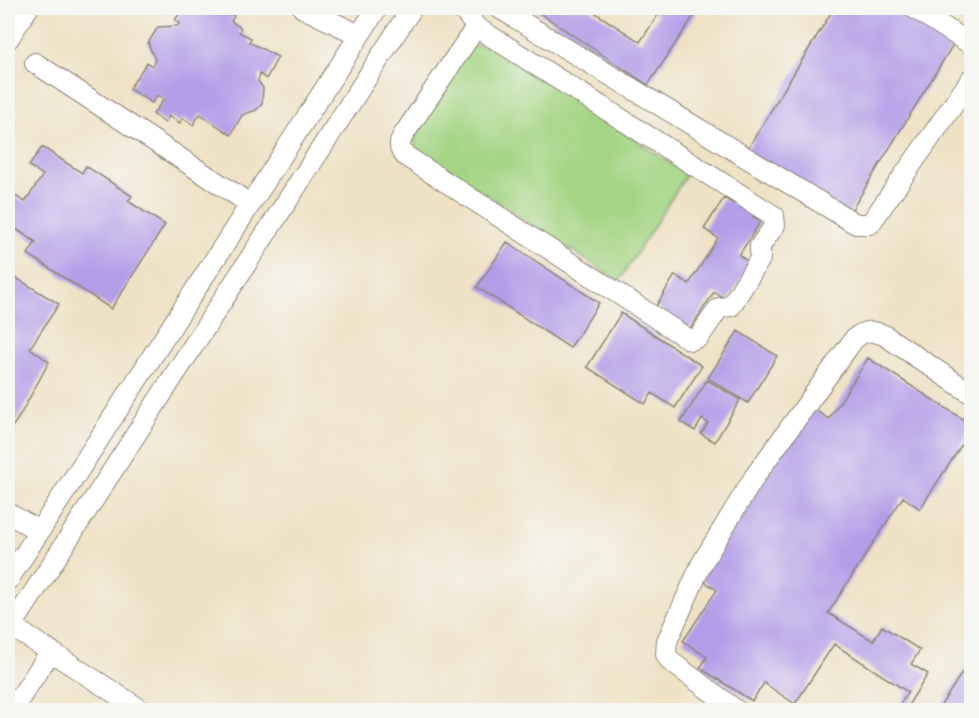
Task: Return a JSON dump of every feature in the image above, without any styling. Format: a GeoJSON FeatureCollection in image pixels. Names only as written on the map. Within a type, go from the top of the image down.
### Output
{"type":"FeatureCollection","features":[{"type":"Feature","properties":{"kind":"street"},"geometry":{"type":"LineString","coordinates":[[8,39],[28,8]]}},
{"type":"Feature","properties":{"kind":"street"},"geometry":{"type":"LineString","coordinates":[[303,8],[360,35]]}},
{"type":"Feature","properties":{"kind":"street"},"geometry":{"type":"LineString","coordinates":[[8,579],[377,8]]}},
{"type":"Feature","properties":{"kind":"street"},"geometry":{"type":"LineString","coordinates":[[141,711],[51,651],[9,629],[412,8]]}},
{"type":"Feature","properties":{"kind":"street"},"geometry":{"type":"LineString","coordinates":[[459,8],[465,12],[476,27],[774,216],[775,225],[760,246],[760,259],[731,306],[719,308],[699,337],[692,340],[682,335],[399,150],[399,141],[476,27]]}},
{"type":"Feature","properties":{"kind":"street"},"geometry":{"type":"LineString","coordinates":[[499,8],[856,224],[870,224],[972,78]]}},
{"type":"Feature","properties":{"kind":"street"},"geometry":{"type":"LineString","coordinates":[[914,8],[972,45]]}},
{"type":"Feature","properties":{"kind":"street"},"geometry":{"type":"LineString","coordinates":[[35,63],[250,204]]}},
{"type":"Feature","properties":{"kind":"street"},"geometry":{"type":"LineString","coordinates":[[736,711],[670,661],[666,654],[667,641],[702,563],[754,476],[854,339],[863,331],[873,331],[884,335],[972,394]]}},
{"type":"Feature","properties":{"kind":"street"},"geometry":{"type":"LineString","coordinates":[[8,513],[39,531]]}},
{"type":"Feature","properties":{"kind":"street"},"geometry":{"type":"LineString","coordinates":[[12,711],[51,651]]}},
{"type":"Feature","properties":{"kind":"green space"},"geometry":{"type":"Polygon","coordinates":[[[487,42],[687,174],[619,281],[414,148],[416,126],[468,48],[487,42]]]}},
{"type":"Feature","properties":{"kind":"building"},"geometry":{"type":"Polygon","coordinates":[[[183,8],[209,8],[218,13],[222,8],[234,16],[231,21],[241,28],[239,32],[251,38],[249,42],[278,57],[266,79],[260,74],[258,81],[263,88],[262,104],[256,110],[242,115],[231,135],[200,114],[193,125],[183,118],[180,123],[169,116],[165,123],[153,114],[164,99],[158,95],[152,103],[129,89],[147,62],[152,66],[155,60],[148,43],[158,27],[177,26],[180,23],[175,20],[183,8]]]}},
{"type":"Feature","properties":{"kind":"building"},"geometry":{"type":"Polygon","coordinates":[[[537,8],[588,8],[640,42],[658,15],[647,8],[699,8],[648,85],[535,10],[537,8]]]}},
{"type":"Feature","properties":{"kind":"building"},"geometry":{"type":"Polygon","coordinates":[[[834,8],[908,8],[957,38],[848,216],[745,153],[834,8]]]}},
{"type":"Feature","properties":{"kind":"building"},"geometry":{"type":"Polygon","coordinates":[[[42,147],[82,173],[86,166],[132,196],[128,201],[165,225],[111,309],[28,254],[36,242],[8,224],[8,201],[12,194],[25,202],[43,175],[29,166],[42,147]]]}},
{"type":"Feature","properties":{"kind":"building"},"geometry":{"type":"Polygon","coordinates":[[[740,195],[759,208],[753,217],[761,221],[739,255],[751,264],[728,300],[714,292],[690,329],[662,316],[665,312],[656,306],[675,275],[689,284],[718,238],[704,229],[724,198],[734,204],[740,195]]]}},
{"type":"Feature","properties":{"kind":"building"},"geometry":{"type":"Polygon","coordinates":[[[507,242],[599,303],[570,348],[477,287],[507,242]]]}},
{"type":"Feature","properties":{"kind":"building"},"geometry":{"type":"Polygon","coordinates":[[[8,273],[59,304],[30,348],[49,362],[8,433],[8,273]]]}},
{"type":"Feature","properties":{"kind":"building"},"geometry":{"type":"Polygon","coordinates":[[[621,313],[702,366],[675,408],[652,393],[645,404],[587,367],[621,313]]]}},
{"type":"Feature","properties":{"kind":"building"},"geometry":{"type":"Polygon","coordinates":[[[738,331],[777,356],[748,403],[708,378],[738,331]]]}},
{"type":"Feature","properties":{"kind":"building"},"geometry":{"type":"Polygon","coordinates":[[[868,358],[972,425],[972,429],[920,509],[903,497],[828,613],[873,641],[882,626],[920,650],[911,664],[928,674],[905,710],[896,710],[908,692],[834,644],[795,704],[764,683],[752,701],[700,668],[707,657],[683,641],[717,590],[699,578],[811,407],[829,419],[868,358]]]}},
{"type":"Feature","properties":{"kind":"building"},"geometry":{"type":"Polygon","coordinates":[[[707,380],[740,400],[715,442],[701,434],[708,423],[702,419],[695,431],[681,422],[707,380]]]}},
{"type":"Feature","properties":{"kind":"building"},"geometry":{"type":"Polygon","coordinates":[[[972,657],[972,710],[938,710],[972,657]]]}}]}
